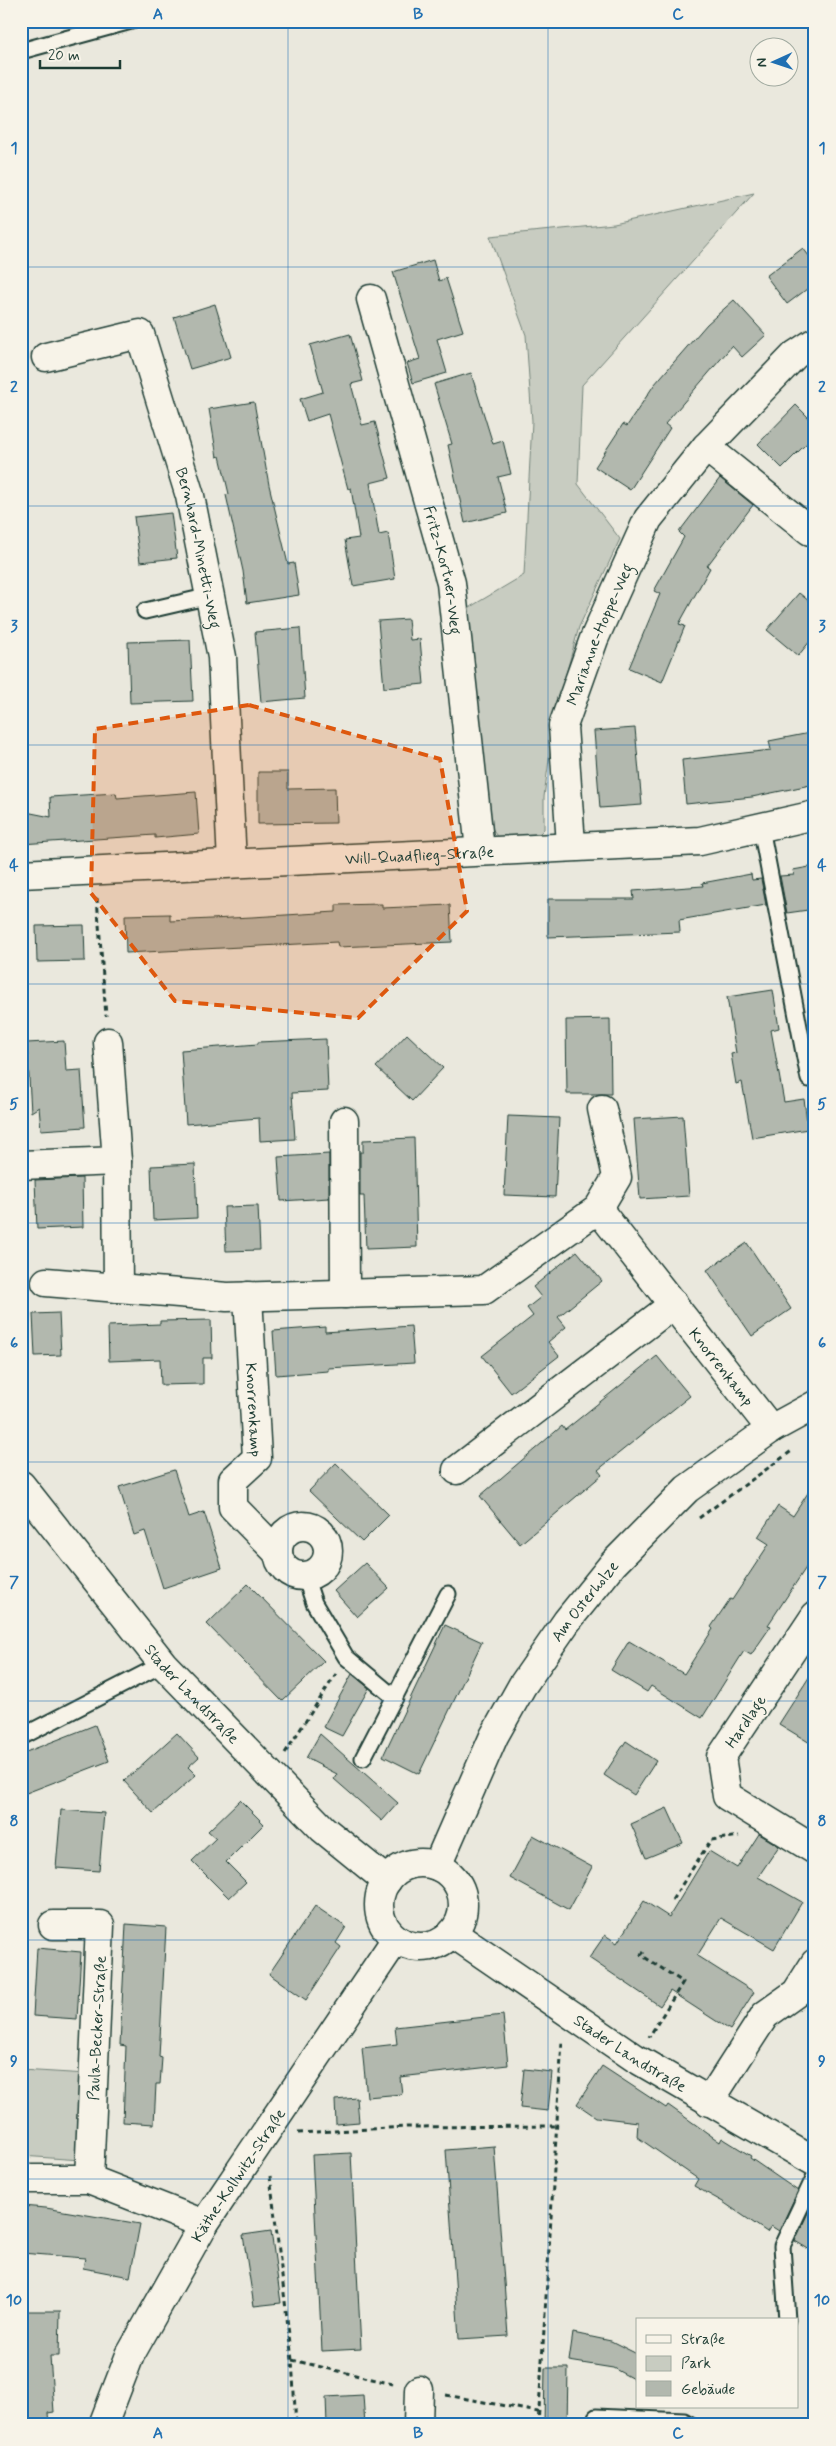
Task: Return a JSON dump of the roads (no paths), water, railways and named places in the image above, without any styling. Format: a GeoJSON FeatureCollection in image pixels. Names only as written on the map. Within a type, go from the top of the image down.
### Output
{"type":"FeatureCollection","features":[{"type":"Feature","properties":{"kind":"street","name":"Fritz-Kortner-Weg"},"geometry":{"type":"LineString","coordinates":[[371,299],[451,583],[480,850]]}},
{"type":"Feature","properties":{"kind":"street","name":"Bernhard-Minetti-Weg"},"geometry":{"type":"LineString","coordinates":[[46,357],[140,334],[190,496],[222,657],[232,863]]}},
{"type":"Feature","properties":{"kind":"street","name":"Marianne-Hoppe-Weg"},"geometry":{"type":"LineString","coordinates":[[570,845],[563,726],[594,639],[648,520],[706,447],[795,355],[815,342]]}},
{"type":"Feature","properties":{"kind":"street"},"geometry":{"type":"LineString","coordinates":[[706,447],[810,531]]}},
{"type":"Feature","properties":{"kind":"street","name":"Will-Quadflieg-Straße"},"geometry":{"type":"LineString","coordinates":[[21,874],[570,845],[700,841],[815,815]]}},
{"type":"Feature","properties":{"kind":"street"},"geometry":{"type":"LineString","coordinates":[[108,1042],[117,1162],[118,1288]]}},
{"type":"Feature","properties":{"kind":"street"},"geometry":{"type":"LineString","coordinates":[[46,1282],[227,1297],[484,1290],[598,1209],[617,1177],[602,1109]]}},
{"type":"Feature","properties":{"kind":"street"},"geometry":{"type":"LineString","coordinates":[[344,1121],[345,1294]]}},
{"type":"Feature","properties":{"kind":"street"},"geometry":{"type":"LineString","coordinates":[[21,1165],[117,1162]]}},
{"type":"Feature","properties":{"kind":"street","name":"Knorrenkamp"},"geometry":{"type":"LineString","coordinates":[[598,1209],[771,1428]]}},
{"type":"Feature","properties":{"kind":"street","name":"Knorrenkamp"},"geometry":{"type":"LineString","coordinates":[[248,1296],[257,1458],[233,1480],[233,1507],[278,1553],[284,1567],[296,1575],[304,1576]]}},
{"type":"Feature","properties":{"kind":"street"},"geometry":{"type":"LineString","coordinates":[[457,1470],[674,1304]]}},
{"type":"Feature","properties":{"kind":"street","name":"Am Osterholze"},"geometry":{"type":"LineString","coordinates":[[437,1866],[494,1736],[522,1686],[567,1621],[613,1564],[687,1489],[771,1428],[815,1405]]}},
{"type":"Feature","properties":{"kind":"street","name":"Stader Landstraße"},"geometry":{"type":"LineString","coordinates":[[21,1485],[163,1664],[323,1829],[387,1881]]}},
{"type":"Feature","properties":{"kind":"street"},"geometry":{"type":"LineString","coordinates":[[278,1553],[283,1537],[296,1527],[304,1526],[320,1533],[325,1539],[327,1556],[320,1570],[304,1576]]}},
{"type":"Feature","properties":{"kind":"street","name":"Hardlage"},"geometry":{"type":"LineString","coordinates":[[815,1616],[721,1757],[727,1796],[815,1850]]}},
{"type":"Feature","properties":{"kind":"street"},"geometry":{"type":"LineString","coordinates":[[418,1864],[437,1866],[447,1872],[456,1882],[461,1894],[463,1908],[460,1921],[452,1933],[440,1942],[425,1947],[410,1946],[396,1939],[385,1927],[379,1912],[380,1896],[387,1881],[395,1872],[406,1866],[418,1864]]}},
{"type":"Feature","properties":{"kind":"street","name":"Paula-Becker-Straße"},"geometry":{"type":"LineString","coordinates":[[54,1925],[100,1925],[89,2179]]}},
{"type":"Feature","properties":{"kind":"street","name":"Stader Landstraße"},"geometry":{"type":"LineString","coordinates":[[452,1933],[635,2058],[815,2162]]}},
{"type":"Feature","properties":{"kind":"street","name":"Käthe-Kollwitz-Straße"},"geometry":{"type":"LineString","coordinates":[[103,2425],[130,2355],[204,2224],[396,1939]]}},
{"type":"Feature","properties":{"kind":"street"},"geometry":{"type":"LineString","coordinates":[[709,2102],[765,2015],[796,1993],[815,1963]]}},
{"type":"Feature","properties":{"kind":"street"},"geometry":{"type":"LineString","coordinates":[[21,2179],[89,2179],[204,2224]]}},
{"type":"Feature","properties":{"kind":"street"},"geometry":{"type":"LineString","coordinates":[[418,2425],[419,2390]]}},
{"type":"Feature","properties":{"kind":"lane"},"geometry":{"type":"LineString","coordinates":[[21,51],[131,21]]}},
{"type":"Feature","properties":{"kind":"lane"},"geometry":{"type":"LineString","coordinates":[[145,612],[210,596]]}},
{"type":"Feature","properties":{"kind":"lane"},"geometry":{"type":"LineString","coordinates":[[761,828],[809,1079]]}},
{"type":"Feature","properties":{"kind":"lane"},"geometry":{"type":"LineString","coordinates":[[304,1576],[314,1603],[346,1657],[395,1698]]}},
{"type":"Feature","properties":{"kind":"lane"},"geometry":{"type":"LineString","coordinates":[[363,1758],[448,1594]]}},
{"type":"Feature","properties":{"kind":"lane"},"geometry":{"type":"LineString","coordinates":[[21,1738],[163,1664]]}},
{"type":"Feature","properties":{"kind":"lane"},"geometry":{"type":"LineString","coordinates":[[787,2318],[782,2246],[815,2176]]}},
{"type":"Feature","properties":{"kind":"lane"},"geometry":{"type":"LineString","coordinates":[[596,2417],[684,2421],[691,2425]]}}]}
